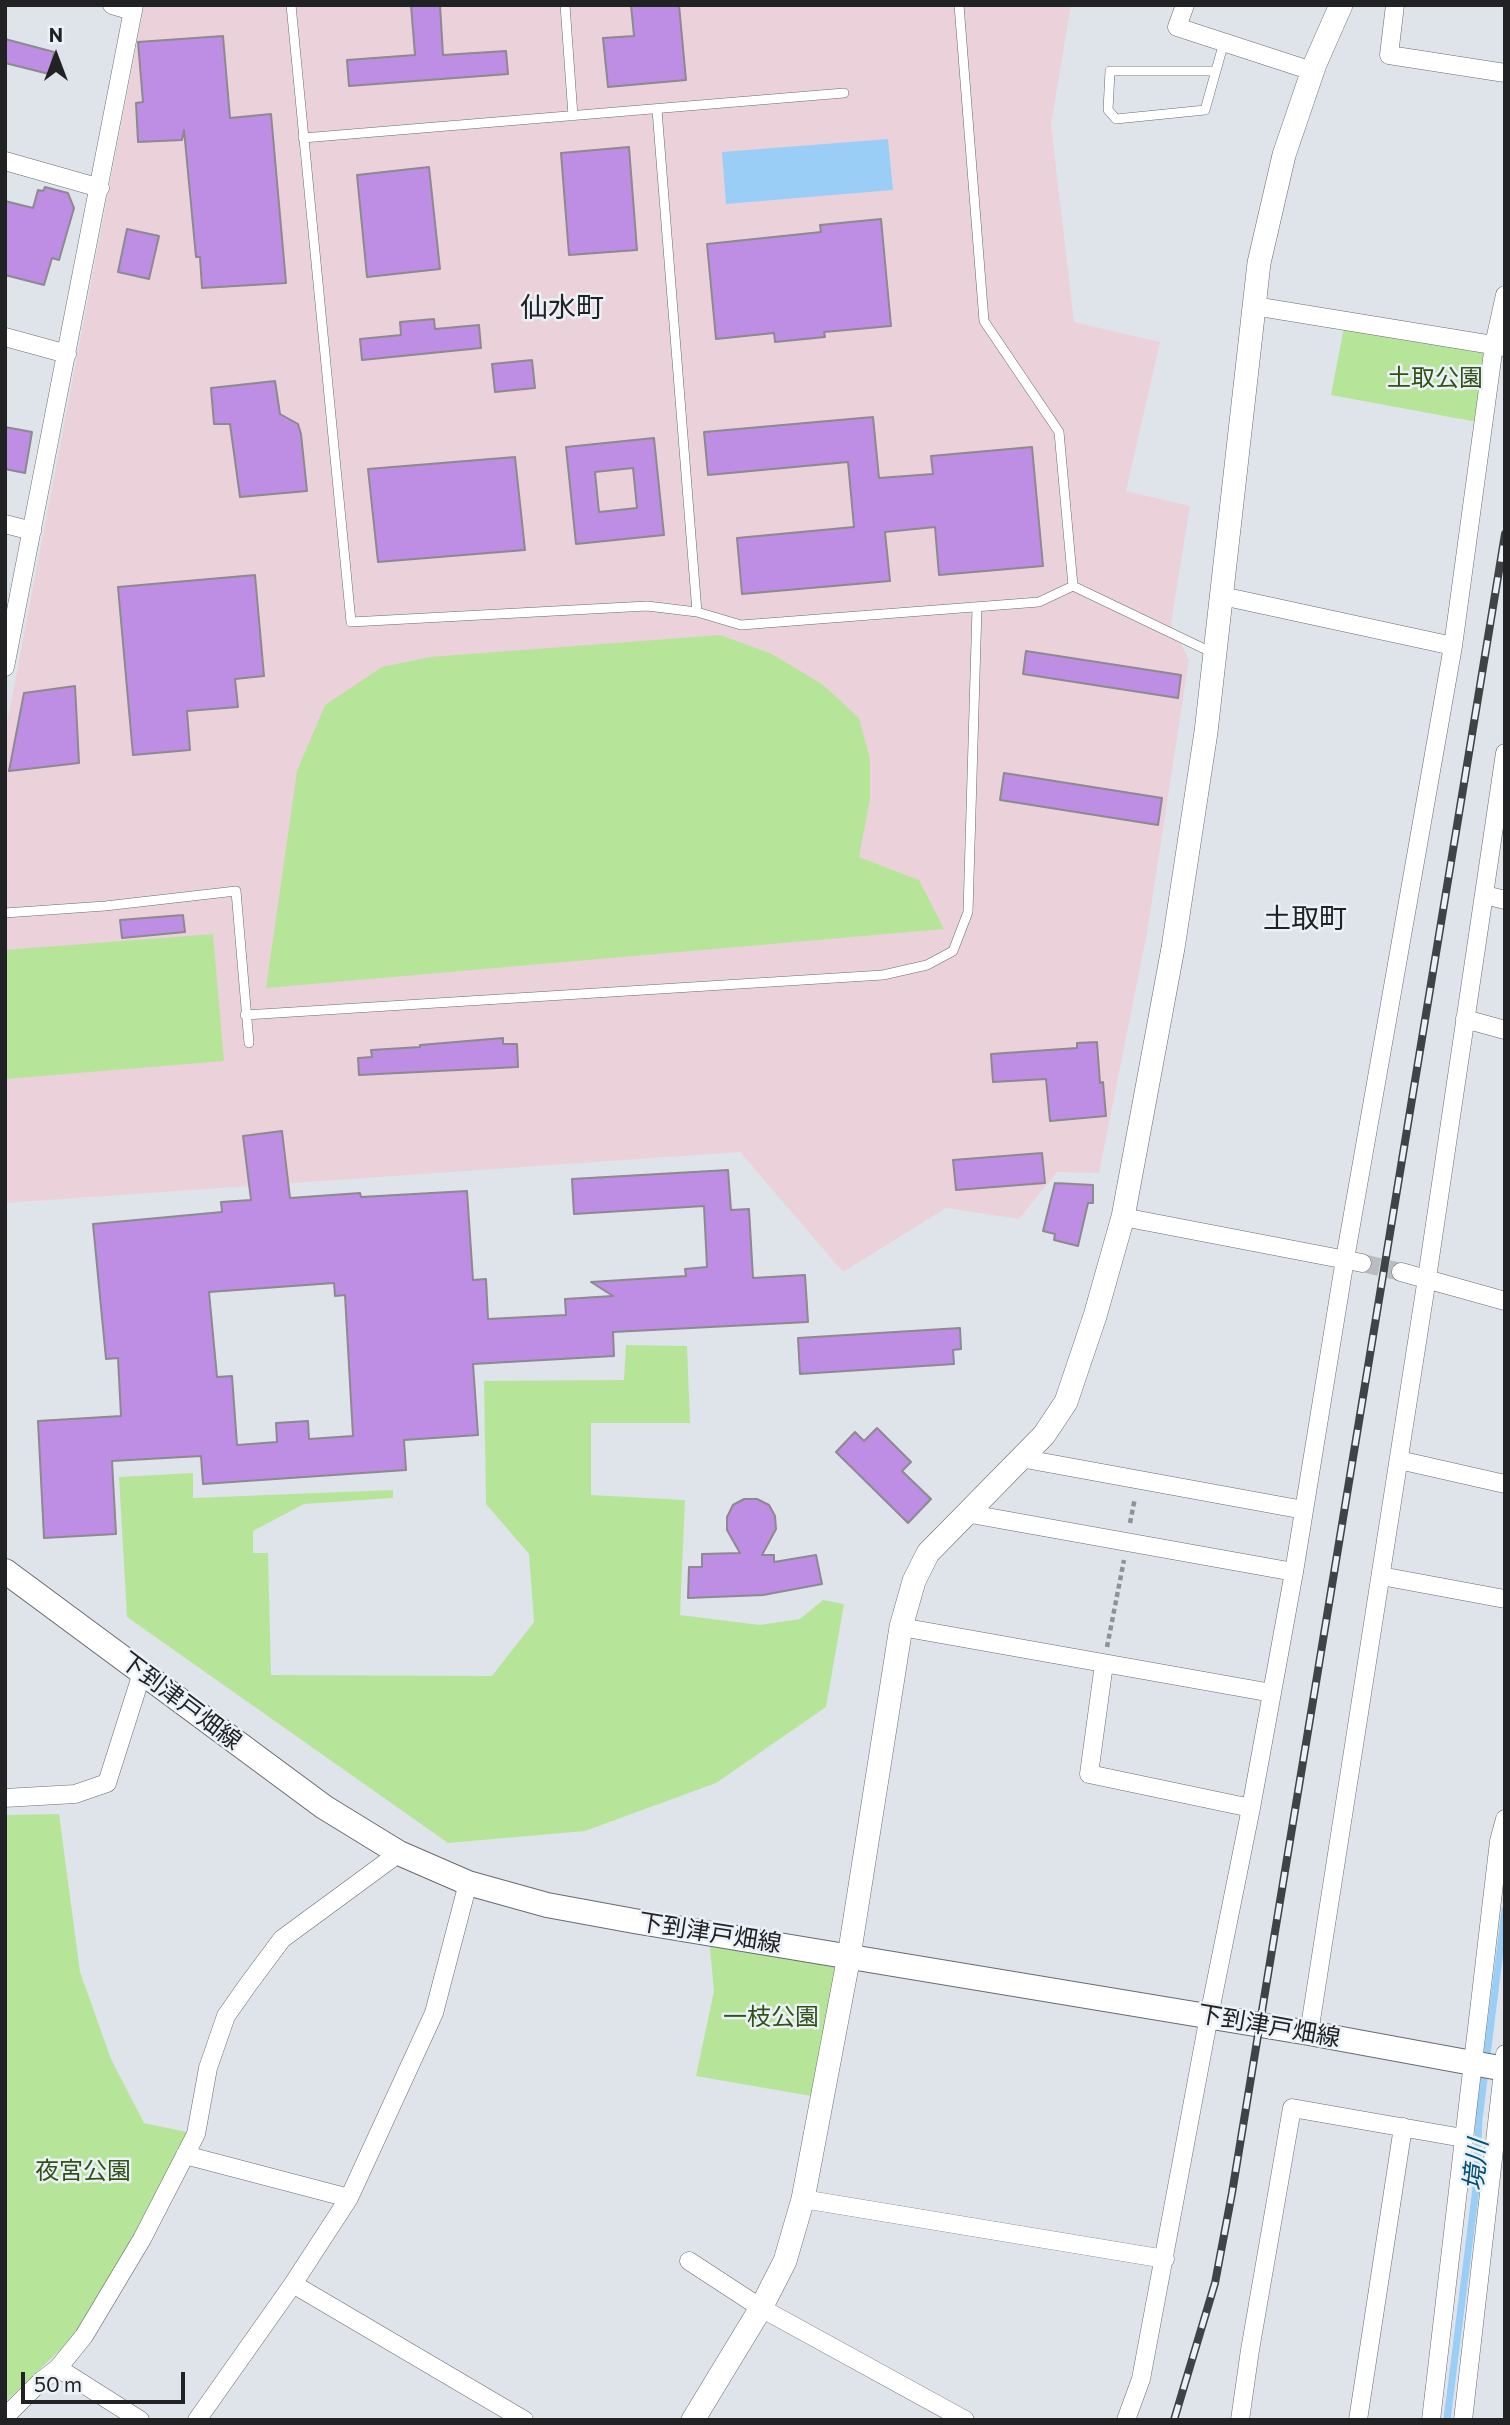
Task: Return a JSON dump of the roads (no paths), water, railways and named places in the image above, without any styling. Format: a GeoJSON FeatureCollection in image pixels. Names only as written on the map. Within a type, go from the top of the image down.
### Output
{"type":"FeatureCollection","features":[{"type":"Feature","properties":{"kind":"main road","name":"下到津戸畑線"},"geometry":{"type":"LineString","coordinates":[[5,1571],[324,1807],[399,1853],[468,1883],[547,1905],[1309,2032],[1472,2062],[1504,2064]]}},
{"type":"Feature","properties":{"kind":"street"},"geometry":{"type":"LineString","coordinates":[[5,667],[134,8],[112,5]]}},
{"type":"Feature","properties":{"kind":"street"},"geometry":{"type":"LineString","coordinates":[[1185,5],[1177,27],[1312,71]]}},
{"type":"Feature","properties":{"kind":"street"},"geometry":{"type":"LineString","coordinates":[[692,2420],[761,2308],[785,2261],[803,2199],[849,1956],[901,1627],[914,1581],[928,1553],[1044,1435],[1066,1402],[1095,1316],[1123,1217],[1173,948],[1206,732],[1259,263],[1284,155],[1312,71],[1340,5]]}},
{"type":"Feature","properties":{"kind":"street"},"geometry":{"type":"LineString","coordinates":[[1395,5],[1389,55],[1505,73]]}},
{"type":"Feature","properties":{"kind":"street"},"geometry":{"type":"LineString","coordinates":[[5,161],[100,188]]}},
{"type":"Feature","properties":{"kind":"street"},"geometry":{"type":"LineString","coordinates":[[1126,2420],[1141,2379],[1165,2259],[1353,1261],[1453,646],[1500,346],[1505,295]]}},
{"type":"Feature","properties":{"kind":"street"},"geometry":{"type":"LineString","coordinates":[[1254,306],[1500,346]]}},
{"type":"Feature","properties":{"kind":"street"},"geometry":{"type":"LineString","coordinates":[[5,337],[67,354]]}},
{"type":"Feature","properties":{"kind":"street"},"geometry":{"type":"LineString","coordinates":[[5,524],[32,531]]}},
{"type":"Feature","properties":{"kind":"street"},"geometry":{"type":"LineString","coordinates":[[1222,596],[1453,646]]}},
{"type":"Feature","properties":{"kind":"street"},"geometry":{"type":"LineString","coordinates":[[1309,2032],[1504,764]]}},
{"type":"Feature","properties":{"kind":"street"},"geometry":{"type":"LineString","coordinates":[[1485,895],[1505,900]]}},
{"type":"Feature","properties":{"kind":"street"},"geometry":{"type":"LineString","coordinates":[[1465,1018],[1505,1030]]}},
{"type":"Feature","properties":{"kind":"street"},"geometry":{"type":"LineString","coordinates":[[1123,1217],[1353,1261]]}},
{"type":"Feature","properties":{"kind":"street"},"geometry":{"type":"LineString","coordinates":[[1401,1272],[1505,1301]]}},
{"type":"Feature","properties":{"kind":"street"},"geometry":{"type":"LineString","coordinates":[[1020,1458],[1304,1510]]}},
{"type":"Feature","properties":{"kind":"street"},"geometry":{"type":"LineString","coordinates":[[1399,1460],[1505,1484]]}},
{"type":"Feature","properties":{"kind":"street"},"geometry":{"type":"LineString","coordinates":[[965,1513],[1294,1572]]}},
{"type":"Feature","properties":{"kind":"street"},"geometry":{"type":"LineString","coordinates":[[1381,1576],[1505,1599]]}},
{"type":"Feature","properties":{"kind":"street"},"geometry":{"type":"LineString","coordinates":[[901,1627],[1272,1693]]}},
{"type":"Feature","properties":{"kind":"street"},"geometry":{"type":"LineString","coordinates":[[1104,1664],[1089,1774],[1251,1808]]}},
{"type":"Feature","properties":{"kind":"street"},"geometry":{"type":"LineString","coordinates":[[5,1798],[75,1794],[107,1783],[142,1672]]}},
{"type":"Feature","properties":{"kind":"street"},"geometry":{"type":"LineString","coordinates":[[1431,2420],[1499,1841],[1505,1819]]}},
{"type":"Feature","properties":{"kind":"street"},"geometry":{"type":"LineString","coordinates":[[5,2417],[58,2368],[84,2336],[142,2239],[196,2134],[208,2068],[226,2017],[247,1986],[282,1939],[399,1853]]}},
{"type":"Feature","properties":{"kind":"street"},"geometry":{"type":"LineString","coordinates":[[197,2420],[293,2284],[349,2198],[434,2013],[468,1883]]}},
{"type":"Feature","properties":{"kind":"street"},"geometry":{"type":"LineString","coordinates":[[1463,2420],[1504,2064]]}},
{"type":"Feature","properties":{"kind":"street"},"geometry":{"type":"LineString","coordinates":[[1240,2420],[1292,2108],[1463,2138]]}},
{"type":"Feature","properties":{"kind":"street"},"geometry":{"type":"LineString","coordinates":[[1358,2420],[1403,2127]]}},
{"type":"Feature","properties":{"kind":"street"},"geometry":{"type":"LineString","coordinates":[[185,2155],[349,2198]]}},
{"type":"Feature","properties":{"kind":"street"},"geometry":{"type":"LineString","coordinates":[[803,2199],[1165,2259]]}},
{"type":"Feature","properties":{"kind":"street"},"geometry":{"type":"LineString","coordinates":[[689,2261],[761,2308],[965,2420]]}},
{"type":"Feature","properties":{"kind":"street"},"geometry":{"type":"LineString","coordinates":[[293,2284],[524,2420]]}},
{"type":"Feature","properties":{"kind":"street"},"geometry":{"type":"LineString","coordinates":[[58,2368],[140,2420]]}},
{"type":"Feature","properties":{"kind":"lane"},"geometry":{"type":"LineString","coordinates":[[291,5],[351,622],[647,606],[697,612],[741,625],[1039,602],[1073,586]]}},
{"type":"Feature","properties":{"kind":"lane"},"geometry":{"type":"LineString","coordinates":[[565,5],[573,116]]}},
{"type":"Feature","properties":{"kind":"lane"},"geometry":{"type":"LineString","coordinates":[[959,5],[984,320],[1059,432],[1073,586]]}},
{"type":"Feature","properties":{"kind":"lane"},"geometry":{"type":"LineString","coordinates":[[1216,71],[1110,71],[1108,110],[1116,119],[1205,110],[1216,71],[1224,42]]}},
{"type":"Feature","properties":{"kind":"lane"},"geometry":{"type":"LineString","coordinates":[[303,138],[844,93]]}},
{"type":"Feature","properties":{"kind":"lane"},"geometry":{"type":"LineString","coordinates":[[657,110],[697,612]]}},
{"type":"Feature","properties":{"kind":"lane"},"geometry":{"type":"LineString","coordinates":[[1073,586],[1214,654]]}},
{"type":"Feature","properties":{"kind":"lane"},"geometry":{"type":"LineString","coordinates":[[246,1015],[883,975],[927,965],[953,951],[968,912],[970,884],[977,608]]}},
{"type":"Feature","properties":{"kind":"lane"},"geometry":{"type":"LineString","coordinates":[[5,912],[105,906],[236,891],[248,1043]]}},
{"type":"Feature","properties":{"kind":"water"},"geometry":{"type":"Polygon","coordinates":[[[888,139],[893,190],[726,204],[722,152],[888,139]]]}},
{"type":"Feature","properties":{"kind":"waterway","name":"境川"},"geometry":{"type":"LineString","coordinates":[[1447,2420],[1476,2188],[1479,2119],[1505,1910]]}},
{"type":"Feature","properties":{"kind":"tunnel"},"geometry":{"type":"LineString","coordinates":[[1362,1263],[1401,1272]]}},
{"type":"Feature","properties":{"kind":"railway"},"geometry":{"type":"LineString","coordinates":[[1174,2420],[1215,2283],[1232,2193],[1505,534]]}},
{"type":"Feature","properties":{"kind":"district","name":"仙水町"},"geometry":{"type":"Point","coordinates":[562,308]}},
{"type":"Feature","properties":{"kind":"district","name":"土取町"},"geometry":{"type":"Point","coordinates":[1305,919]}},
{"type":"Feature","properties":{"kind":"park label","name":"土取公園"},"geometry":{"type":"Point","coordinates":[1435,378]}},
{"type":"Feature","properties":{"kind":"park label","name":"一枝公園"},"geometry":{"type":"Point","coordinates":[771,2017]}},
{"type":"Feature","properties":{"kind":"park label","name":"夜宮公園"},"geometry":{"type":"Point","coordinates":[83,2171]}}]}
